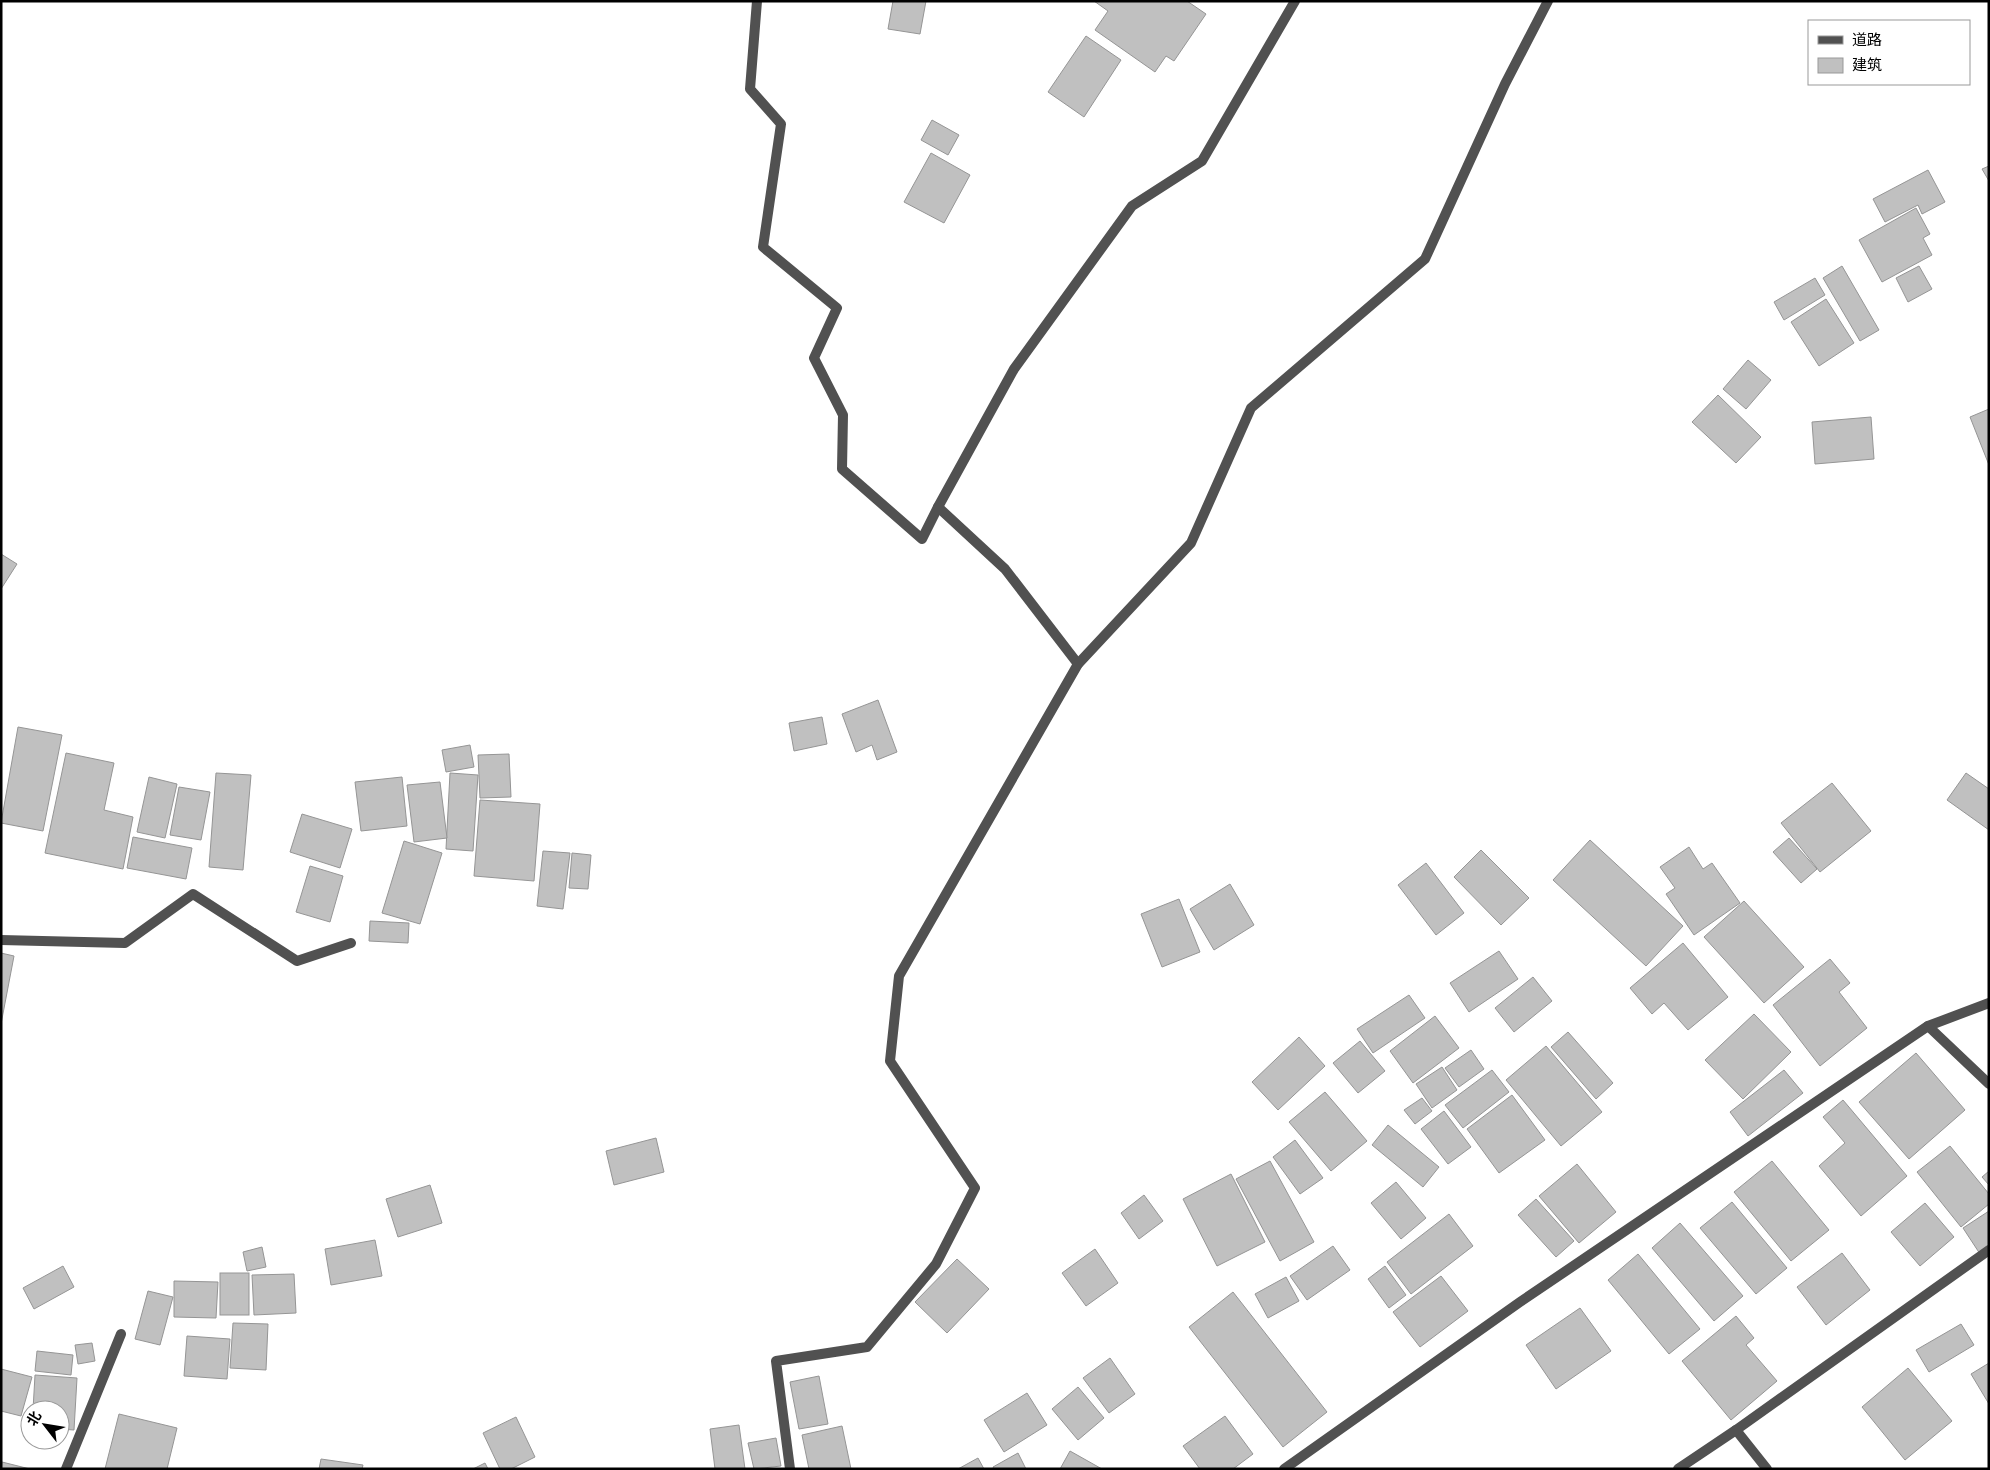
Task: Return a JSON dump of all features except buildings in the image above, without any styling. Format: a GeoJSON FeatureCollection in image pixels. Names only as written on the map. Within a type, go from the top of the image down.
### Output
{"type":"FeatureCollection","features":[{"type":"Feature","properties":{"kind":"street"},"geometry":{"type":"LineString","coordinates":[[757,1],[750,89],[781,124],[764,248],[837,308],[814,358],[843,416],[842,469],[922,540],[1014,369],[1132,206],[1202,161],[1295,1]]}},
{"type":"Feature","properties":{"kind":"street"},"geometry":{"type":"LineString","coordinates":[[790,1469],[776,1361],[867,1348],[936,1264],[975,1188],[890,1061],[899,976],[1078,664],[1191,543],[1251,408],[1425,259],[1505,84],[1548,1]]}},
{"type":"Feature","properties":{"kind":"street"},"geometry":{"type":"LineString","coordinates":[[938,508],[1005,569],[1078,664]]}},
{"type":"Feature","properties":{"kind":"street"},"geometry":{"type":"LineString","coordinates":[[1,940],[125,943],[193,894],[297,961],[352,944]]}},
{"type":"Feature","properties":{"kind":"street"},"geometry":{"type":"LineString","coordinates":[[1284,1469],[1528,1297],[1928,1026],[1989,1003]]}},
{"type":"Feature","properties":{"kind":"street"},"geometry":{"type":"LineString","coordinates":[[1928,1026],[1989,1084]]}},
{"type":"Feature","properties":{"kind":"street"},"geometry":{"type":"LineString","coordinates":[[1678,1469],[1736,1430],[1989,1250]]}},
{"type":"Feature","properties":{"kind":"street"},"geometry":{"type":"LineString","coordinates":[[66,1469],[121,1334]]}},
{"type":"Feature","properties":{"kind":"street"},"geometry":{"type":"LineString","coordinates":[[1736,1430],[1767,1469]]}}]}
